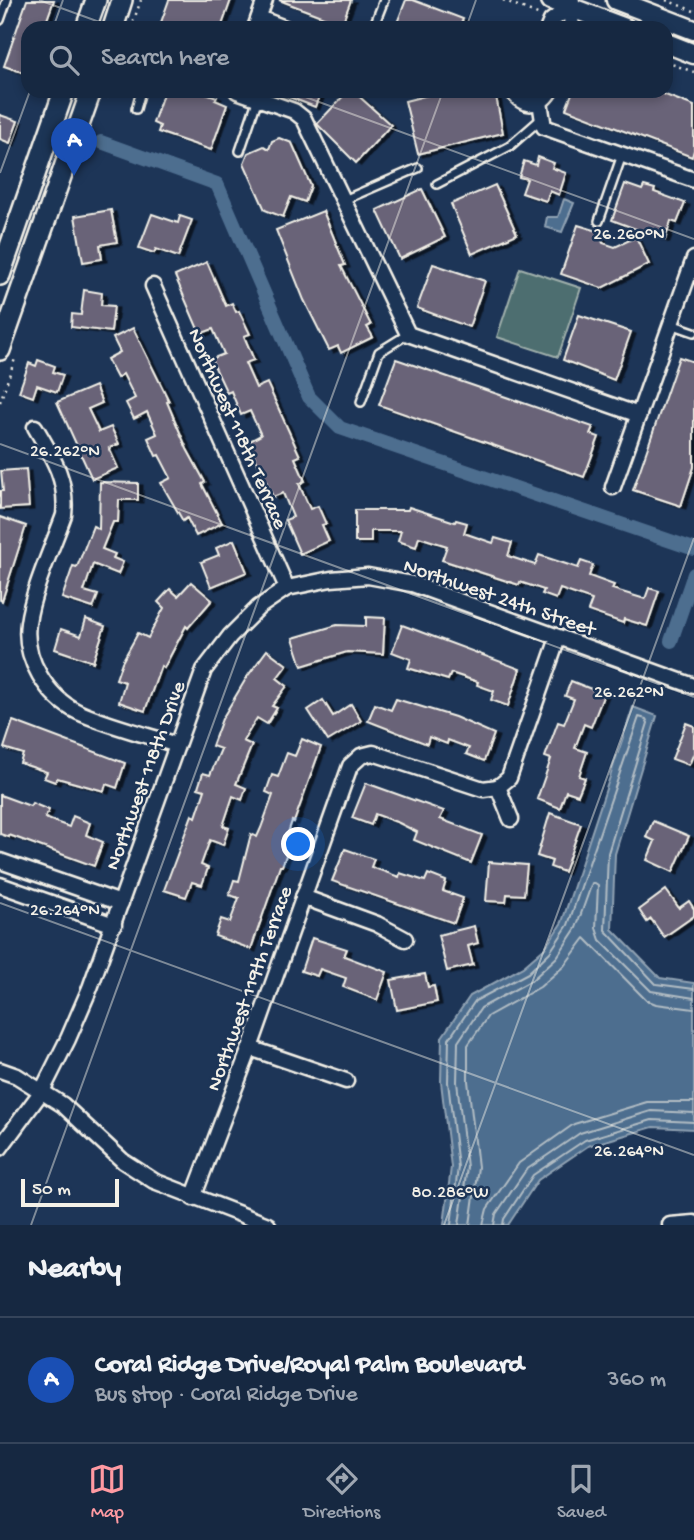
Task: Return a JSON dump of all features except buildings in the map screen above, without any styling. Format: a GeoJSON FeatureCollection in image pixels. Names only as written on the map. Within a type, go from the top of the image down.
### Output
{"type":"FeatureCollection","features":[{"type":"Feature","properties":{"kind":"main road"},"geometry":{"type":"LineString","coordinates":[[88,21],[96,0]]}},
{"type":"Feature","properties":{"kind":"main road"},"geometry":{"type":"LineString","coordinates":[[115,21],[122,0]]}},
{"type":"Feature","properties":{"kind":"main road"},"geometry":{"type":"LineString","coordinates":[[0,275],[62,98]]}},
{"type":"Feature","properties":{"kind":"main road"},"geometry":{"type":"LineString","coordinates":[[0,350],[89,98]]}},
{"type":"Feature","properties":{"kind":"street"},"geometry":{"type":"LineString","coordinates":[[258,21],[265,0]]}},
{"type":"Feature","properties":{"kind":"street"},"geometry":{"type":"LineString","coordinates":[[551,0],[571,3],[610,21]]}},
{"type":"Feature","properties":{"kind":"street"},"geometry":{"type":"LineString","coordinates":[[616,0],[671,21]]}},
{"type":"Feature","properties":{"kind":"street"},"geometry":{"type":"LineString","coordinates":[[553,21],[571,3]]}},
{"type":"Feature","properties":{"kind":"street"},"geometry":{"type":"LineString","coordinates":[[571,3],[572,21]]}},
{"type":"Feature","properties":{"kind":"street"},"geometry":{"type":"LineString","coordinates":[[673,22],[694,30]]}},
{"type":"Feature","properties":{"kind":"street"},"geometry":{"type":"LineString","coordinates":[[673,46],[694,54]]}},
{"type":"Feature","properties":{"kind":"street"},"geometry":{"type":"LineString","coordinates":[[258,98],[294,111],[304,119],[408,334],[639,415]]}},
{"type":"Feature","properties":{"kind":"street"},"geometry":{"type":"LineString","coordinates":[[519,98],[533,104],[543,98]]}},
{"type":"Feature","properties":{"kind":"street"},"geometry":{"type":"LineString","coordinates":[[545,98],[542,118],[544,128],[694,180]]}},
{"type":"Feature","properties":{"kind":"street"},"geometry":{"type":"LineString","coordinates":[[613,487],[694,259]]}},
{"type":"Feature","properties":{"kind":"street","name":"Northwest 118th Terrace"},"geometry":{"type":"LineString","coordinates":[[153,286],[287,588]]}},
{"type":"Feature","properties":{"kind":"street"},"geometry":{"type":"LineString","coordinates":[[35,427],[57,465],[66,497],[64,515],[28,624],[34,662],[43,681],[77,711],[176,745]]}},
{"type":"Feature","properties":{"kind":"street","name":"Northwest 24th Street"},"geometry":{"type":"LineString","coordinates":[[287,588],[331,579],[368,576],[412,584],[694,686]]}},
{"type":"Feature","properties":{"kind":"street","name":"Northwest 118th Drive"},"geometry":{"type":"LineString","coordinates":[[0,1148],[42,1091],[68,1039],[114,925],[204,670],[230,635],[259,607],[287,588]]}},
{"type":"Feature","properties":{"kind":"street"},"geometry":{"type":"LineString","coordinates":[[511,819],[498,787],[509,778],[558,638]]}},
{"type":"Feature","properties":{"kind":"street","name":"Northwest 119th Terrace"},"geometry":{"type":"LineString","coordinates":[[193,1198],[250,1048],[350,766],[361,756],[373,753],[483,789],[498,787]]}},
{"type":"Feature","properties":{"kind":"street"},"geometry":{"type":"LineString","coordinates":[[0,861],[121,903]]}},
{"type":"Feature","properties":{"kind":"street"},"geometry":{"type":"LineString","coordinates":[[0,885],[114,925]]}},
{"type":"Feature","properties":{"kind":"street"},"geometry":{"type":"LineString","coordinates":[[303,897],[377,924],[405,939]]}},
{"type":"Feature","properties":{"kind":"street"},"geometry":{"type":"LineString","coordinates":[[250,1048],[346,1081]]}},
{"type":"Feature","properties":{"kind":"street"},"geometry":{"type":"LineString","coordinates":[[0,1070],[17,1076],[63,1105],[123,1161],[154,1181],[268,1225]]}},
{"type":"Feature","properties":{"kind":"street"},"geometry":{"type":"LineString","coordinates":[[670,1225],[694,1223]]}},
{"type":"Feature","properties":{"kind":"lane"},"geometry":{"type":"LineString","coordinates":[[0,20],[7,0]]}},
{"type":"Feature","properties":{"kind":"lane"},"geometry":{"type":"LineString","coordinates":[[376,21],[384,0]]}},
{"type":"Feature","properties":{"kind":"lane"},"geometry":{"type":"LineString","coordinates":[[136,109],[139,98]]}},
{"type":"Feature","properties":{"kind":"lane"},"geometry":{"type":"LineString","coordinates":[[240,151],[258,98]]}},
{"type":"Feature","properties":{"kind":"lane"},"geometry":{"type":"LineString","coordinates":[[437,184],[510,146],[542,118]]}},
{"type":"Feature","properties":{"kind":"lane"},"geometry":{"type":"LineString","coordinates":[[598,221],[622,155]]}},
{"type":"Feature","properties":{"kind":"lane"},"geometry":{"type":"LineString","coordinates":[[344,200],[418,168]]}},
{"type":"Feature","properties":{"kind":"lane"},"geometry":{"type":"LineString","coordinates":[[671,324],[694,332]]}},
{"type":"Feature","properties":{"kind":"lane"},"geometry":{"type":"LineString","coordinates":[[361,402],[379,352],[408,334]]}},
{"type":"Feature","properties":{"kind":"path"},"geometry":{"type":"LineString","coordinates":[[134,21],[141,0]]}},
{"type":"Feature","properties":{"kind":"path"},"geometry":{"type":"LineString","coordinates":[[503,0],[544,21]]}},
{"type":"Feature","properties":{"kind":"path"},"geometry":{"type":"LineString","coordinates":[[666,0],[694,10]]}},
{"type":"Feature","properties":{"kind":"path"},"geometry":{"type":"LineString","coordinates":[[673,64],[694,72]]}},
{"type":"Feature","properties":{"kind":"green space"},"geometry":{"type":"Polygon","coordinates":[[[520,268],[581,288],[558,357],[497,337],[520,268]]]}},
{"type":"Feature","properties":{"kind":"water"},"geometry":{"type":"Polygon","coordinates":[[[564,199],[574,203],[562,232],[545,227],[547,217],[558,217],[564,199]]]}},
{"type":"Feature","properties":{"kind":"water"},"geometry":{"type":"Polygon","coordinates":[[[633,707],[657,716],[615,854],[612,929],[660,978],[694,983],[694,1129],[653,1127],[588,1146],[538,1180],[508,1225],[444,1225],[451,1167],[441,1082],[442,1037],[470,996],[523,967],[545,948],[562,922],[633,707]]]}},
{"type":"Feature","properties":{"kind":"waterway"},"geometry":{"type":"LineString","coordinates":[[101,142],[217,184],[309,397],[340,428],[694,549]]}},
{"type":"Feature","properties":{"kind":"waterway"},"geometry":{"type":"LineString","coordinates":[[671,641],[694,574]]}},
{"type":"Feature","properties":{"kind":"place","name":"Coral Ridge Drive/Royal Palm Boulevard"},"geometry":{"type":"Point","coordinates":[74,176]}}]}
